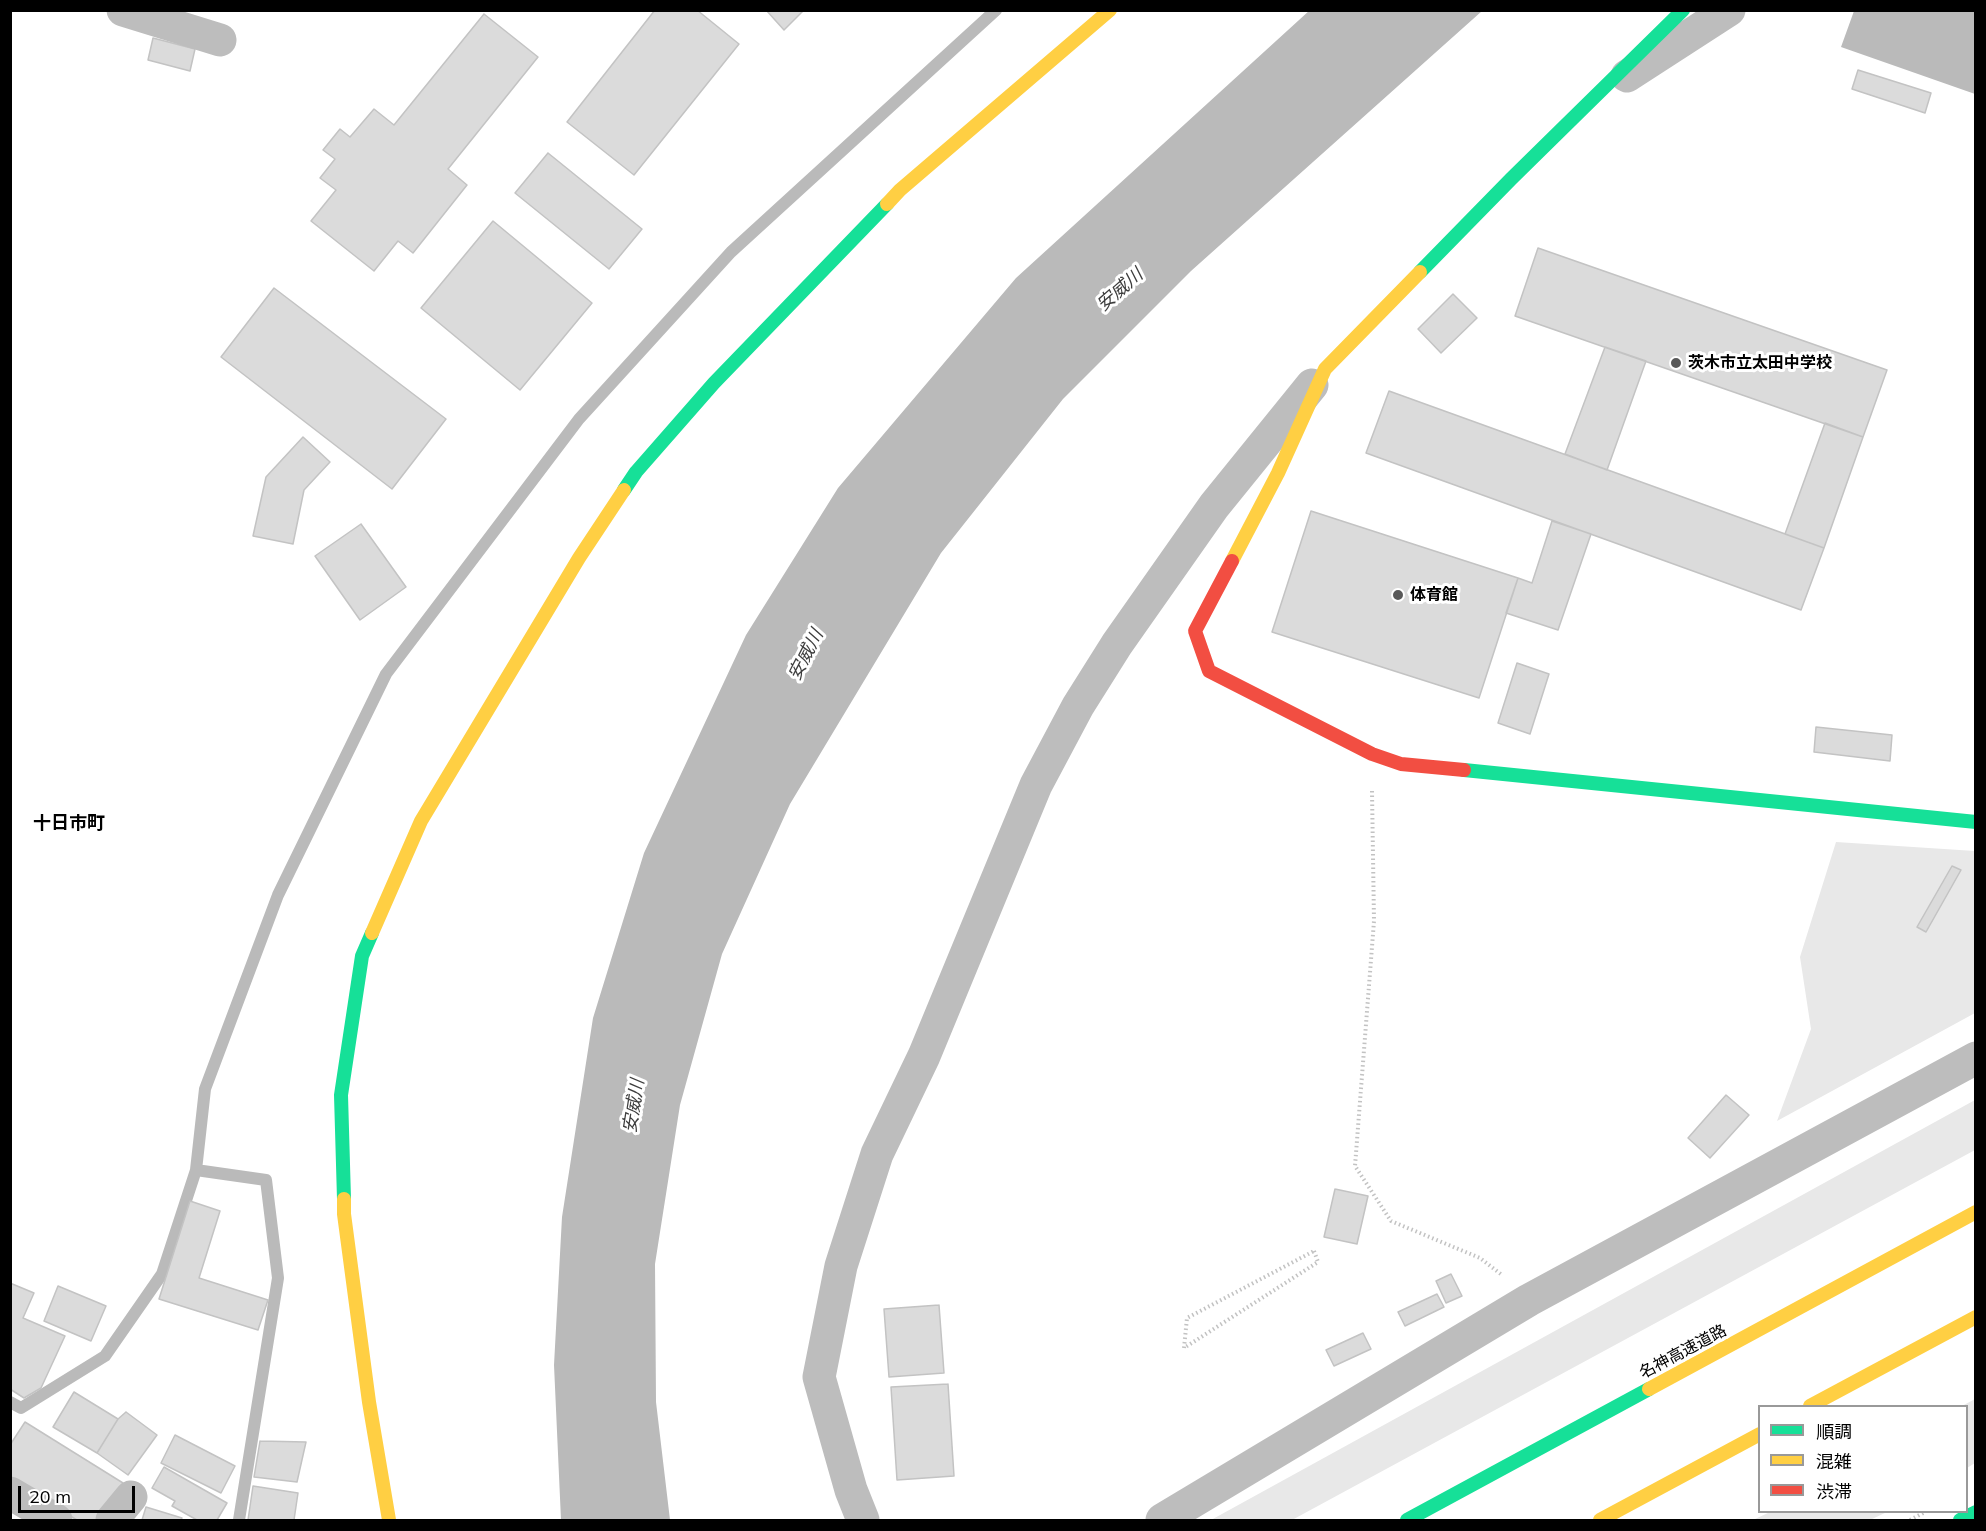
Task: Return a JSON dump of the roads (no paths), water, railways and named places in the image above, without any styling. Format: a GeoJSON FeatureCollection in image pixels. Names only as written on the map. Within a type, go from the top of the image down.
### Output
{"type":"FeatureCollection","features":[{"type":"Feature","properties":{"kind":"main road"},"geometry":{"type":"LineString","coordinates":[[389,1521],[369,1402],[344,1214],[342,1095],[362,956],[421,821],[579,558],[636,472],[714,383],[900,190],[1110,10]]}},
{"type":"Feature","properties":{"kind":"main road"},"geometry":{"type":"LineString","coordinates":[[1683,10],[1511,179],[1325,369],[1278,473],[1195,631],[1209,671],[1372,754],[1401,764],[1976,822]]}},
{"type":"Feature","properties":{"kind":"main road","name":"名神高速道路"},"geometry":{"type":"LineString","coordinates":[[1407,1521],[1976,1212]]}},
{"type":"Feature","properties":{"kind":"main road"},"geometry":{"type":"LineString","coordinates":[[1814,1405],[1976,1317]]}},
{"type":"Feature","properties":{"kind":"main road"},"geometry":{"type":"LineString","coordinates":[[1600,1521],[1758,1435]]}},
{"type":"Feature","properties":{"kind":"street"},"geometry":{"type":"LineString","coordinates":[[123,10],[220,40]]}},
{"type":"Feature","properties":{"kind":"street"},"geometry":{"type":"LineString","coordinates":[[1597,94],[1729,10]]}},
{"type":"Feature","properties":{"kind":"street"},"geometry":{"type":"LineString","coordinates":[[863,1521],[851,1490],[819,1377],[841,1266],[877,1154],[924,1056],[1036,785],[1078,706],[1117,644],[1214,506],[1325,369]]}},
{"type":"Feature","properties":{"kind":"street"},"geometry":{"type":"LineString","coordinates":[[1162,1521],[1528,1300],[1976,1058]]}},
{"type":"Feature","properties":{"kind":"street"},"geometry":{"type":"LineString","coordinates":[[10,1493],[56,1521]]}},
{"type":"Feature","properties":{"kind":"water","name":"安威川"},"geometry":{"type":"Polygon","coordinates":[[[1310,10],[1482,11],[1191,271],[1063,399],[941,553],[790,804],[722,954],[680,1105],[655,1264],[656,1402],[670,1520],[561,1520],[554,1365],[562,1217],[593,1018],[644,853],[746,635],[838,488],[1016,278],[1310,10]]]}},
{"type":"Feature","properties":{"kind":"water"},"geometry":{"type":"Polygon","coordinates":[[[1854,11],[1975,11],[1975,94],[1841,47],[1854,11]]]}},
{"type":"Feature","properties":{"kind":"waterway"},"geometry":{"type":"LineString","coordinates":[[10,1402],[21,1408],[105,1356],[162,1274],[196,1170],[205,1089],[278,895],[386,674],[579,419],[731,252],[996,10]]}},
{"type":"Feature","properties":{"kind":"waterway"},"geometry":{"type":"LineString","coordinates":[[196,1170],[266,1180],[278,1278],[239,1520]]}},
{"type":"Feature","properties":{"kind":"place","name":"茨木市立太田中学校"},"geometry":{"type":"Point","coordinates":[1676,363]}},
{"type":"Feature","properties":{"kind":"place","name":"体育館"},"geometry":{"type":"Point","coordinates":[1398,595]}},
{"type":"Feature","properties":{"kind":"district","name":"十日市町"},"geometry":{"type":"Point","coordinates":[69,824]}}]}
